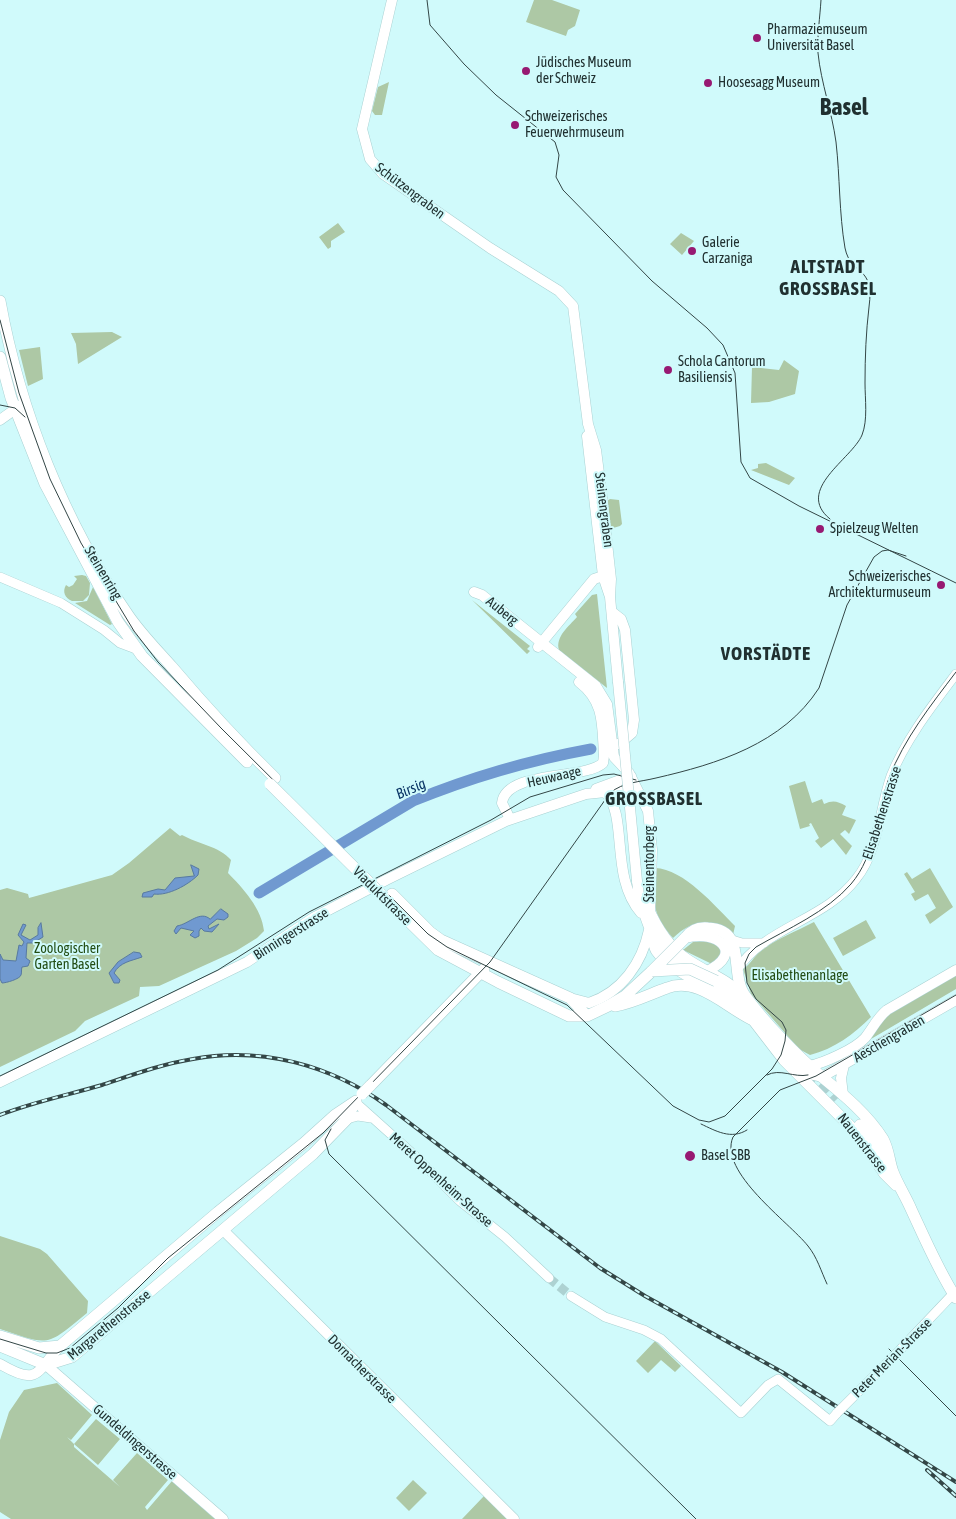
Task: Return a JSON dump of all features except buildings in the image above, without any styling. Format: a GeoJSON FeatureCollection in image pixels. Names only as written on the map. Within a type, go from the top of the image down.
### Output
{"type":"FeatureCollection","features":[{"type":"Feature","properties":{"kind":"main road","name":"Schützengraben"},"geometry":{"type":"LineString","coordinates":[[392,0],[363,121],[364,142],[370,159],[383,174],[554,288]]}},
{"type":"Feature","properties":{"kind":"main road","name":"Steinengraben"},"geometry":{"type":"LineString","coordinates":[[554,288],[569,300],[574,310],[588,424],[600,476],[608,595],[612,612],[638,884],[646,913]]}},
{"type":"Feature","properties":{"kind":"main road"},"geometry":{"type":"LineString","coordinates":[[0,301],[21,404]]}},
{"type":"Feature","properties":{"kind":"main road"},"geometry":{"type":"LineString","coordinates":[[0,357],[21,404]]}},
{"type":"Feature","properties":{"kind":"main road"},"geometry":{"type":"LineString","coordinates":[[0,420],[21,404]]}},
{"type":"Feature","properties":{"kind":"main road","name":"Steinenring"},"geometry":{"type":"LineString","coordinates":[[21,404],[56,506],[116,619],[136,649],[214,723]]}},
{"type":"Feature","properties":{"kind":"main road","name":"Steinenring"},"geometry":{"type":"LineString","coordinates":[[21,404],[62,499],[96,563],[138,628],[214,723]]}},
{"type":"Feature","properties":{"kind":"main road"},"geometry":{"type":"LineString","coordinates":[[539,646],[594,579],[607,577]]}},
{"type":"Feature","properties":{"kind":"main road"},"geometry":{"type":"LineString","coordinates":[[586,590],[596,588],[608,595]]}},
{"type":"Feature","properties":{"kind":"main road","name":"Auberg"},"geometry":{"type":"LineString","coordinates":[[602,764],[604,756],[600,709],[596,698],[588,689],[539,646],[482,595],[474,592],[484,605],[539,646],[601,692],[607,704],[615,760],[630,776],[635,789]]}},
{"type":"Feature","properties":{"kind":"main road"},"geometry":{"type":"LineString","coordinates":[[612,612],[621,620],[625,630],[634,720],[632,733],[612,749]]}},
{"type":"Feature","properties":{"kind":"main road","name":"Viaduktstrasse"},"geometry":{"type":"LineString","coordinates":[[214,723],[386,894],[438,950],[566,1015],[587,1016]]}},
{"type":"Feature","properties":{"kind":"main road","name":"Heuwaage"},"geometry":{"type":"LineString","coordinates":[[510,819],[502,803],[508,791],[550,776],[596,768],[602,764]]}},
{"type":"Feature","properties":{"kind":"main road"},"geometry":{"type":"LineString","coordinates":[[630,776],[611,789],[619,857],[628,895],[646,913],[672,946],[734,995],[751,1019],[773,1044],[809,1074],[822,1077]]}},
{"type":"Feature","properties":{"kind":"main road","name":"Binningerstrasse"},"geometry":{"type":"LineString","coordinates":[[0,1082],[247,962],[313,918],[510,819],[586,794],[611,789],[635,789]]}},
{"type":"Feature","properties":{"kind":"main road","name":"Steinentorberg"},"geometry":{"type":"LineString","coordinates":[[635,789],[649,816],[652,850],[646,913]]}},
{"type":"Feature","properties":{"kind":"main road","name":"Viaduktstrasse"},"geometry":{"type":"LineString","coordinates":[[386,894],[435,936],[574,1002]]}},
{"type":"Feature","properties":{"kind":"main road"},"geometry":{"type":"LineString","coordinates":[[646,913],[655,949],[661,958],[686,975],[728,998],[751,1019]]}},
{"type":"Feature","properties":{"kind":"main road"},"geometry":{"type":"LineString","coordinates":[[628,999],[651,972],[685,938],[694,930],[707,928],[718,930],[734,945],[737,970],[744,996]]}},
{"type":"Feature","properties":{"kind":"main road"},"geometry":{"type":"LineString","coordinates":[[650,931],[672,957],[711,978]]}},
{"type":"Feature","properties":{"kind":"main road"},"geometry":{"type":"LineString","coordinates":[[574,1002],[589,1003],[616,988],[641,958],[650,931]]}},
{"type":"Feature","properties":{"kind":"main road"},"geometry":{"type":"LineString","coordinates":[[685,938],[704,935],[719,940],[725,949],[725,956],[711,978]]}},
{"type":"Feature","properties":{"kind":"main road"},"geometry":{"type":"LineString","coordinates":[[362,1094],[491,962]]}},
{"type":"Feature","properties":{"kind":"main road"},"geometry":{"type":"LineString","coordinates":[[651,972],[690,969],[733,985],[809,1066],[822,1077]]}},
{"type":"Feature","properties":{"kind":"main road","name":"Aeschengraben"},"geometry":{"type":"LineString","coordinates":[[809,1066],[823,1062],[863,1040],[877,1018],[887,1010],[956,970]]}},
{"type":"Feature","properties":{"kind":"main road"},"geometry":{"type":"LineString","coordinates":[[574,1002],[587,1016],[603,1008],[667,987],[690,986],[705,992],[751,1019]]}},
{"type":"Feature","properties":{"kind":"main road","name":"Aeschengraben"},"geometry":{"type":"LineString","coordinates":[[822,1077],[956,1000]]}},
{"type":"Feature","properties":{"kind":"main road"},"geometry":{"type":"LineString","coordinates":[[574,1002],[603,1008]]}},
{"type":"Feature","properties":{"kind":"main road","name":"Nauenstrasse"},"geometry":{"type":"LineString","coordinates":[[773,1044],[784,1060],[859,1135],[884,1173],[903,1191]]}},
{"type":"Feature","properties":{"kind":"main road"},"geometry":{"type":"LineString","coordinates":[[840,1097],[844,1066]]}},
{"type":"Feature","properties":{"kind":"main road","name":"Nauenstrasse"},"geometry":{"type":"LineString","coordinates":[[822,1077],[872,1138],[893,1171],[955,1296]]}},
{"type":"Feature","properties":{"kind":"main road","name":"Margarethenstrasse"},"geometry":{"type":"LineString","coordinates":[[46,1365],[66,1361],[79,1352],[320,1148],[347,1119],[362,1094]]}},
{"type":"Feature","properties":{"kind":"main road","name":"Margarethenstrasse"},"geometry":{"type":"LineString","coordinates":[[46,1365],[60,1346],[362,1094]]}},
{"type":"Feature","properties":{"kind":"main road"},"geometry":{"type":"LineString","coordinates":[[325,1124],[326,1132],[334,1134]]}},
{"type":"Feature","properties":{"kind":"main road"},"geometry":{"type":"LineString","coordinates":[[310,1138],[320,1148]]}},
{"type":"Feature","properties":{"kind":"main road","name":"Dornacherstrasse"},"geometry":{"type":"LineString","coordinates":[[212,1218],[514,1519]]}},
{"type":"Feature","properties":{"kind":"main road"},"geometry":{"type":"LineString","coordinates":[[0,1336],[39,1348],[60,1346]]}},
{"type":"Feature","properties":{"kind":"main road"},"geometry":{"type":"LineString","coordinates":[[0,1346],[46,1365],[37,1373],[26,1376],[0,1364]]}},
{"type":"Feature","properties":{"kind":"main road","name":"Gundeldingerstrasse"},"geometry":{"type":"LineString","coordinates":[[46,1365],[224,1519]]}},
{"type":"Feature","properties":{"kind":"street"},"geometry":{"type":"LineString","coordinates":[[0,576],[61,603],[104,630],[120,643],[136,649]]}},
{"type":"Feature","properties":{"kind":"street"},"geometry":{"type":"LineString","coordinates":[[104,630],[128,636]]}},
{"type":"Feature","properties":{"kind":"street","name":"Elisabethenstrasse"},"geometry":{"type":"LineString","coordinates":[[737,970],[764,943],[838,899],[858,878],[870,853],[886,791],[897,762],[956,674]]}},
{"type":"Feature","properties":{"kind":"street","name":"Elisabethenstrasse"},"geometry":{"type":"LineString","coordinates":[[936,702],[956,679]]}},
{"type":"Feature","properties":{"kind":"street"},"geometry":{"type":"LineString","coordinates":[[719,940],[754,951]]}},
{"type":"Feature","properties":{"kind":"street"},"geometry":{"type":"LineString","coordinates":[[734,945],[764,943]]}},
{"type":"Feature","properties":{"kind":"street","name":"Meret Oppenheim-Strasse"},"geometry":{"type":"LineString","coordinates":[[362,1094],[372,1118],[413,1154],[460,1201],[505,1237],[549,1278]]}},
{"type":"Feature","properties":{"kind":"street"},"geometry":{"type":"LineString","coordinates":[[347,1119],[358,1116],[372,1118]]}},
{"type":"Feature","properties":{"kind":"street","name":"Peter Merian-Strasse"},"geometry":{"type":"LineString","coordinates":[[571,1296],[605,1317],[644,1330],[661,1339],[741,1413],[768,1385],[776,1380],[780,1380],[830,1421],[955,1296]]}},
{"type":"Feature","properties":{"kind":"green space"},"geometry":{"type":"Polygon","coordinates":[[[534,0],[552,0],[580,10],[575,26],[568,30],[566,36],[526,22],[534,0]]]}},
{"type":"Feature","properties":{"kind":"green space"},"geometry":{"type":"Polygon","coordinates":[[[389,82],[382,115],[375,115],[372,111],[378,87],[389,82]]]}},
{"type":"Feature","properties":{"kind":"green space"},"geometry":{"type":"Polygon","coordinates":[[[338,223],[345,232],[331,241],[331,247],[328,249],[319,237],[338,223]]]}},
{"type":"Feature","properties":{"kind":"green space"},"geometry":{"type":"Polygon","coordinates":[[[681,233],[694,241],[682,255],[670,244],[681,233]]]}},
{"type":"Feature","properties":{"kind":"green space"},"geometry":{"type":"Polygon","coordinates":[[[112,332],[122,337],[78,364],[76,344],[71,333],[112,332]]]}},
{"type":"Feature","properties":{"kind":"green space"},"geometry":{"type":"Polygon","coordinates":[[[40,347],[43,379],[28,386],[19,350],[40,347]]]}},
{"type":"Feature","properties":{"kind":"green space"},"geometry":{"type":"Polygon","coordinates":[[[784,360],[799,371],[795,394],[769,402],[751,403],[752,367],[779,370],[784,360]]]}},
{"type":"Feature","properties":{"kind":"green space"},"geometry":{"type":"Polygon","coordinates":[[[766,463],[795,478],[789,485],[751,470],[758,468],[758,464],[766,463]]]}},
{"type":"Feature","properties":{"kind":"green space"},"geometry":{"type":"Polygon","coordinates":[[[610,499],[619,500],[622,524],[613,528],[610,525],[607,501],[610,499]]]}},
{"type":"Feature","properties":{"kind":"green space"},"geometry":{"type":"Polygon","coordinates":[[[74,576],[86,576],[90,583],[89,595],[83,601],[72,601],[65,594],[64,590],[66,585],[69,587],[73,585],[77,579],[74,576]]]}},
{"type":"Feature","properties":{"kind":"green space"},"geometry":{"type":"Polygon","coordinates":[[[93,587],[112,624],[110,625],[75,603],[87,601],[93,587]]]}},
{"type":"Feature","properties":{"kind":"green space"},"geometry":{"type":"Polygon","coordinates":[[[597,594],[607,688],[559,650],[558,645],[561,636],[577,617],[575,614],[592,595],[597,594]]]}},
{"type":"Feature","properties":{"kind":"green space"},"geometry":{"type":"Polygon","coordinates":[[[472,600],[530,646],[527,649],[530,651],[527,654],[472,600]]]}},
{"type":"Feature","properties":{"kind":"green space"},"geometry":{"type":"Polygon","coordinates":[[[805,781],[812,803],[822,799],[824,804],[840,803],[846,806],[842,815],[856,820],[849,834],[845,830],[840,834],[852,846],[846,855],[833,839],[821,848],[815,841],[819,838],[811,823],[809,824],[810,826],[800,829],[789,786],[805,781]]]}},
{"type":"Feature","properties":{"kind":"green space","name":"Zoologischer Garten Basel"},"geometry":{"type":"Polygon","coordinates":[[[170,828],[180,836],[182,835],[221,851],[231,860],[228,873],[256,907],[264,931],[257,938],[236,951],[159,986],[140,987],[139,996],[85,1021],[75,1031],[0,1067],[0,890],[7,888],[28,894],[29,898],[112,875],[170,828]]]}},
{"type":"Feature","properties":{"kind":"green space"},"geometry":{"type":"Polygon","coordinates":[[[655,868],[677,875],[709,899],[735,926],[733,935],[717,926],[702,923],[688,927],[673,938],[661,921],[655,906],[655,868]]]}},
{"type":"Feature","properties":{"kind":"green space"},"geometry":{"type":"Polygon","coordinates":[[[930,868],[953,907],[930,924],[925,915],[936,908],[928,894],[915,901],[911,894],[915,892],[904,874],[907,872],[912,879],[930,868]]]}},
{"type":"Feature","properties":{"kind":"green space"},"geometry":{"type":"Polygon","coordinates":[[[866,920],[876,938],[843,956],[833,938],[866,920]]]}},
{"type":"Feature","properties":{"kind":"green space","name":"Elisabethenanlage"},"geometry":{"type":"Polygon","coordinates":[[[814,922],[871,1017],[843,1040],[827,1049],[810,1055],[799,1049],[751,994],[743,969],[758,953],[779,939],[814,922]]]}},
{"type":"Feature","properties":{"kind":"green space"},"geometry":{"type":"Polygon","coordinates":[[[709,941],[719,946],[722,954],[712,964],[683,950],[693,942],[709,941]]]}},
{"type":"Feature","properties":{"kind":"green space"},"geometry":{"type":"Polygon","coordinates":[[[956,972],[956,989],[871,1039],[882,1018],[956,972]]]}},
{"type":"Feature","properties":{"kind":"green space"},"geometry":{"type":"Polygon","coordinates":[[[0,1236],[40,1249],[47,1254],[88,1301],[87,1313],[63,1332],[47,1340],[29,1338],[0,1329],[0,1236]]]}},
{"type":"Feature","properties":{"kind":"green space"},"geometry":{"type":"Polygon","coordinates":[[[655,1341],[681,1366],[675,1372],[661,1360],[648,1373],[636,1361],[655,1341]]]}},
{"type":"Feature","properties":{"kind":"green space"},"geometry":{"type":"Polygon","coordinates":[[[57,1383],[92,1415],[71,1440],[67,1437],[74,1444],[74,1447],[120,1487],[113,1480],[137,1453],[168,1480],[145,1507],[147,1510],[172,1481],[215,1519],[11,1519],[0,1512],[0,1440],[9,1412],[24,1390],[57,1383]]]}},
{"type":"Feature","properties":{"kind":"green space"},"geometry":{"type":"Polygon","coordinates":[[[96,1419],[120,1439],[98,1465],[74,1444],[96,1419]]]}},
{"type":"Feature","properties":{"kind":"green space"},"geometry":{"type":"Polygon","coordinates":[[[413,1480],[427,1493],[409,1511],[396,1498],[413,1480]]]}},
{"type":"Feature","properties":{"kind":"green space"},"geometry":{"type":"Polygon","coordinates":[[[484,1496],[507,1519],[462,1519],[484,1496]]]}},
{"type":"Feature","properties":{"kind":"water"},"geometry":{"type":"Polygon","coordinates":[[[191,865],[199,869],[198,875],[189,882],[171,892],[154,894],[152,897],[142,897],[143,893],[158,889],[165,890],[175,878],[194,876],[191,865]]]}},
{"type":"Feature","properties":{"kind":"water"},"geometry":{"type":"Polygon","coordinates":[[[221,909],[228,914],[228,917],[224,920],[217,919],[208,926],[209,929],[219,924],[212,932],[204,931],[201,928],[199,936],[195,938],[190,935],[194,931],[181,928],[176,934],[174,931],[177,926],[198,917],[202,916],[210,919],[221,909]]]}},
{"type":"Feature","properties":{"kind":"water"},"geometry":{"type":"Polygon","coordinates":[[[41,923],[43,937],[33,943],[27,943],[26,958],[30,961],[28,966],[22,967],[21,975],[18,978],[2,983],[0,979],[0,954],[3,960],[16,961],[19,945],[22,946],[24,942],[18,935],[23,924],[26,925],[21,935],[30,940],[38,935],[38,928],[41,923]]]}},
{"type":"Feature","properties":{"kind":"water"},"geometry":{"type":"Polygon","coordinates":[[[134,952],[140,953],[142,957],[119,966],[114,973],[120,980],[119,983],[114,983],[109,973],[118,962],[134,952]]]}},
{"type":"Feature","properties":{"kind":"waterway","name":"Birsig"},"geometry":{"type":"LineString","coordinates":[[259,893],[413,801],[501,770],[591,749]]}},
{"type":"Feature","properties":{"kind":"tunnel"},"geometry":{"type":"LineString","coordinates":[[809,1072],[836,1100]]}},
{"type":"Feature","properties":{"kind":"tunnel"},"geometry":{"type":"LineString","coordinates":[[549,1278],[571,1296]]}},
{"type":"Feature","properties":{"kind":"tram line"},"geometry":{"type":"LineString","coordinates":[[427,0],[430,25],[464,64],[496,95],[555,142],[559,155],[556,177],[563,190],[652,281],[707,328],[723,345],[735,373],[741,462],[750,478],[799,506],[956,583]]}},
{"type":"Feature","properties":{"kind":"tram line"},"geometry":{"type":"LineString","coordinates":[[821,0],[818,53],[836,142],[845,248],[852,263],[866,277],[870,293],[865,354],[866,409],[864,429],[856,444],[822,486],[818,497],[821,508],[830,519]]}},
{"type":"Feature","properties":{"kind":"tram line"},"geometry":{"type":"LineString","coordinates":[[0,320],[19,393],[50,479],[81,543],[134,631],[158,662],[221,728],[428,934],[447,947],[567,1005],[673,1106],[699,1120],[709,1122],[725,1116],[772,1069],[781,1055],[786,1030],[782,1022],[756,999],[747,983],[745,963],[749,954],[756,947],[819,911],[851,884],[859,873],[871,847],[885,791],[895,764],[919,723],[956,672]]}},
{"type":"Feature","properties":{"kind":"tram line"},"geometry":{"type":"LineString","coordinates":[[0,405],[15,408],[25,417]]}},
{"type":"Feature","properties":{"kind":"tram line"},"geometry":{"type":"LineString","coordinates":[[0,1339],[46,1353],[57,1353],[70,1348],[118,1308],[168,1258],[323,1133],[490,962],[610,793],[626,784],[702,766],[725,758],[747,749],[787,724],[819,688],[847,605],[874,557],[882,551],[888,550],[906,556]]}},
{"type":"Feature","properties":{"kind":"tram line"},"geometry":{"type":"LineString","coordinates":[[0,1076],[218,970],[309,912],[491,820],[530,797],[603,775],[614,774],[636,780]]}},
{"type":"Feature","properties":{"kind":"tram line"},"geometry":{"type":"LineString","coordinates":[[827,1284],[808,1246],[745,1181],[731,1151],[733,1137],[780,1090],[816,1076],[956,995]]}},
{"type":"Feature","properties":{"kind":"tram line"},"geometry":{"type":"LineString","coordinates":[[767,1075],[777,1072],[808,1075]]}},
{"type":"Feature","properties":{"kind":"tram line"},"geometry":{"type":"LineString","coordinates":[[701,1124],[718,1132],[729,1134],[741,1133],[747,1130]]}},
{"type":"Feature","properties":{"kind":"tram line"},"geometry":{"type":"LineString","coordinates":[[331,1129],[325,1140],[329,1154],[696,1519]]}},
{"type":"Feature","properties":{"kind":"tram line"},"geometry":{"type":"LineString","coordinates":[[889,1349],[956,1416]]}},
{"type":"Feature","properties":{"kind":"railway"},"geometry":{"type":"LineString","coordinates":[[0,1115],[158,1067],[193,1059],[244,1055],[269,1057],[318,1069],[342,1079],[386,1105],[600,1268],[645,1296],[782,1372],[956,1482]]}},
{"type":"Feature","properties":{"kind":"railway"},"geometry":{"type":"LineString","coordinates":[[927,1470],[956,1496]]}},
{"type":"Feature","properties":{"kind":"place","name":"Pharmaziemuseum Universität Basel"},"geometry":{"type":"Point","coordinates":[757,38]}},
{"type":"Feature","properties":{"kind":"place","name":"Jüdisches Museum der Schweiz"},"geometry":{"type":"Point","coordinates":[526,71]}},
{"type":"Feature","properties":{"kind":"place","name":"Hoosesagg Museum"},"geometry":{"type":"Point","coordinates":[708,83]}},
{"type":"Feature","properties":{"kind":"place","name":"Schweizerisches Feuerwehrmuseum"},"geometry":{"type":"Point","coordinates":[515,125]}},
{"type":"Feature","properties":{"kind":"place","name":"Galerie Carzaniga"},"geometry":{"type":"Point","coordinates":[692,251]}},
{"type":"Feature","properties":{"kind":"place","name":"Schola Cantorum Basiliensis"},"geometry":{"type":"Point","coordinates":[668,370]}},
{"type":"Feature","properties":{"kind":"place","name":"Spielzeug Welten"},"geometry":{"type":"Point","coordinates":[820,529]}},
{"type":"Feature","properties":{"kind":"place","name":"Schweizerisches Architekturmuseum"},"geometry":{"type":"Point","coordinates":[941,585]}},
{"type":"Feature","properties":{"kind":"place","name":"Basel SBB"},"geometry":{"type":"Point","coordinates":[690,1156]}},
{"type":"Feature","properties":{"kind":"district","name":"Basel"},"geometry":{"type":"Point","coordinates":[844,107]}},
{"type":"Feature","properties":{"kind":"district","name":"ALTSTADT GROSSBASEL"},"geometry":{"type":"Point","coordinates":[828,278]}},
{"type":"Feature","properties":{"kind":"district","name":"VORSTÄDTE"},"geometry":{"type":"Point","coordinates":[766,654]}},
{"type":"Feature","properties":{"kind":"district","name":"GROSSBASEL"},"geometry":{"type":"Point","coordinates":[654,799]}}]}
